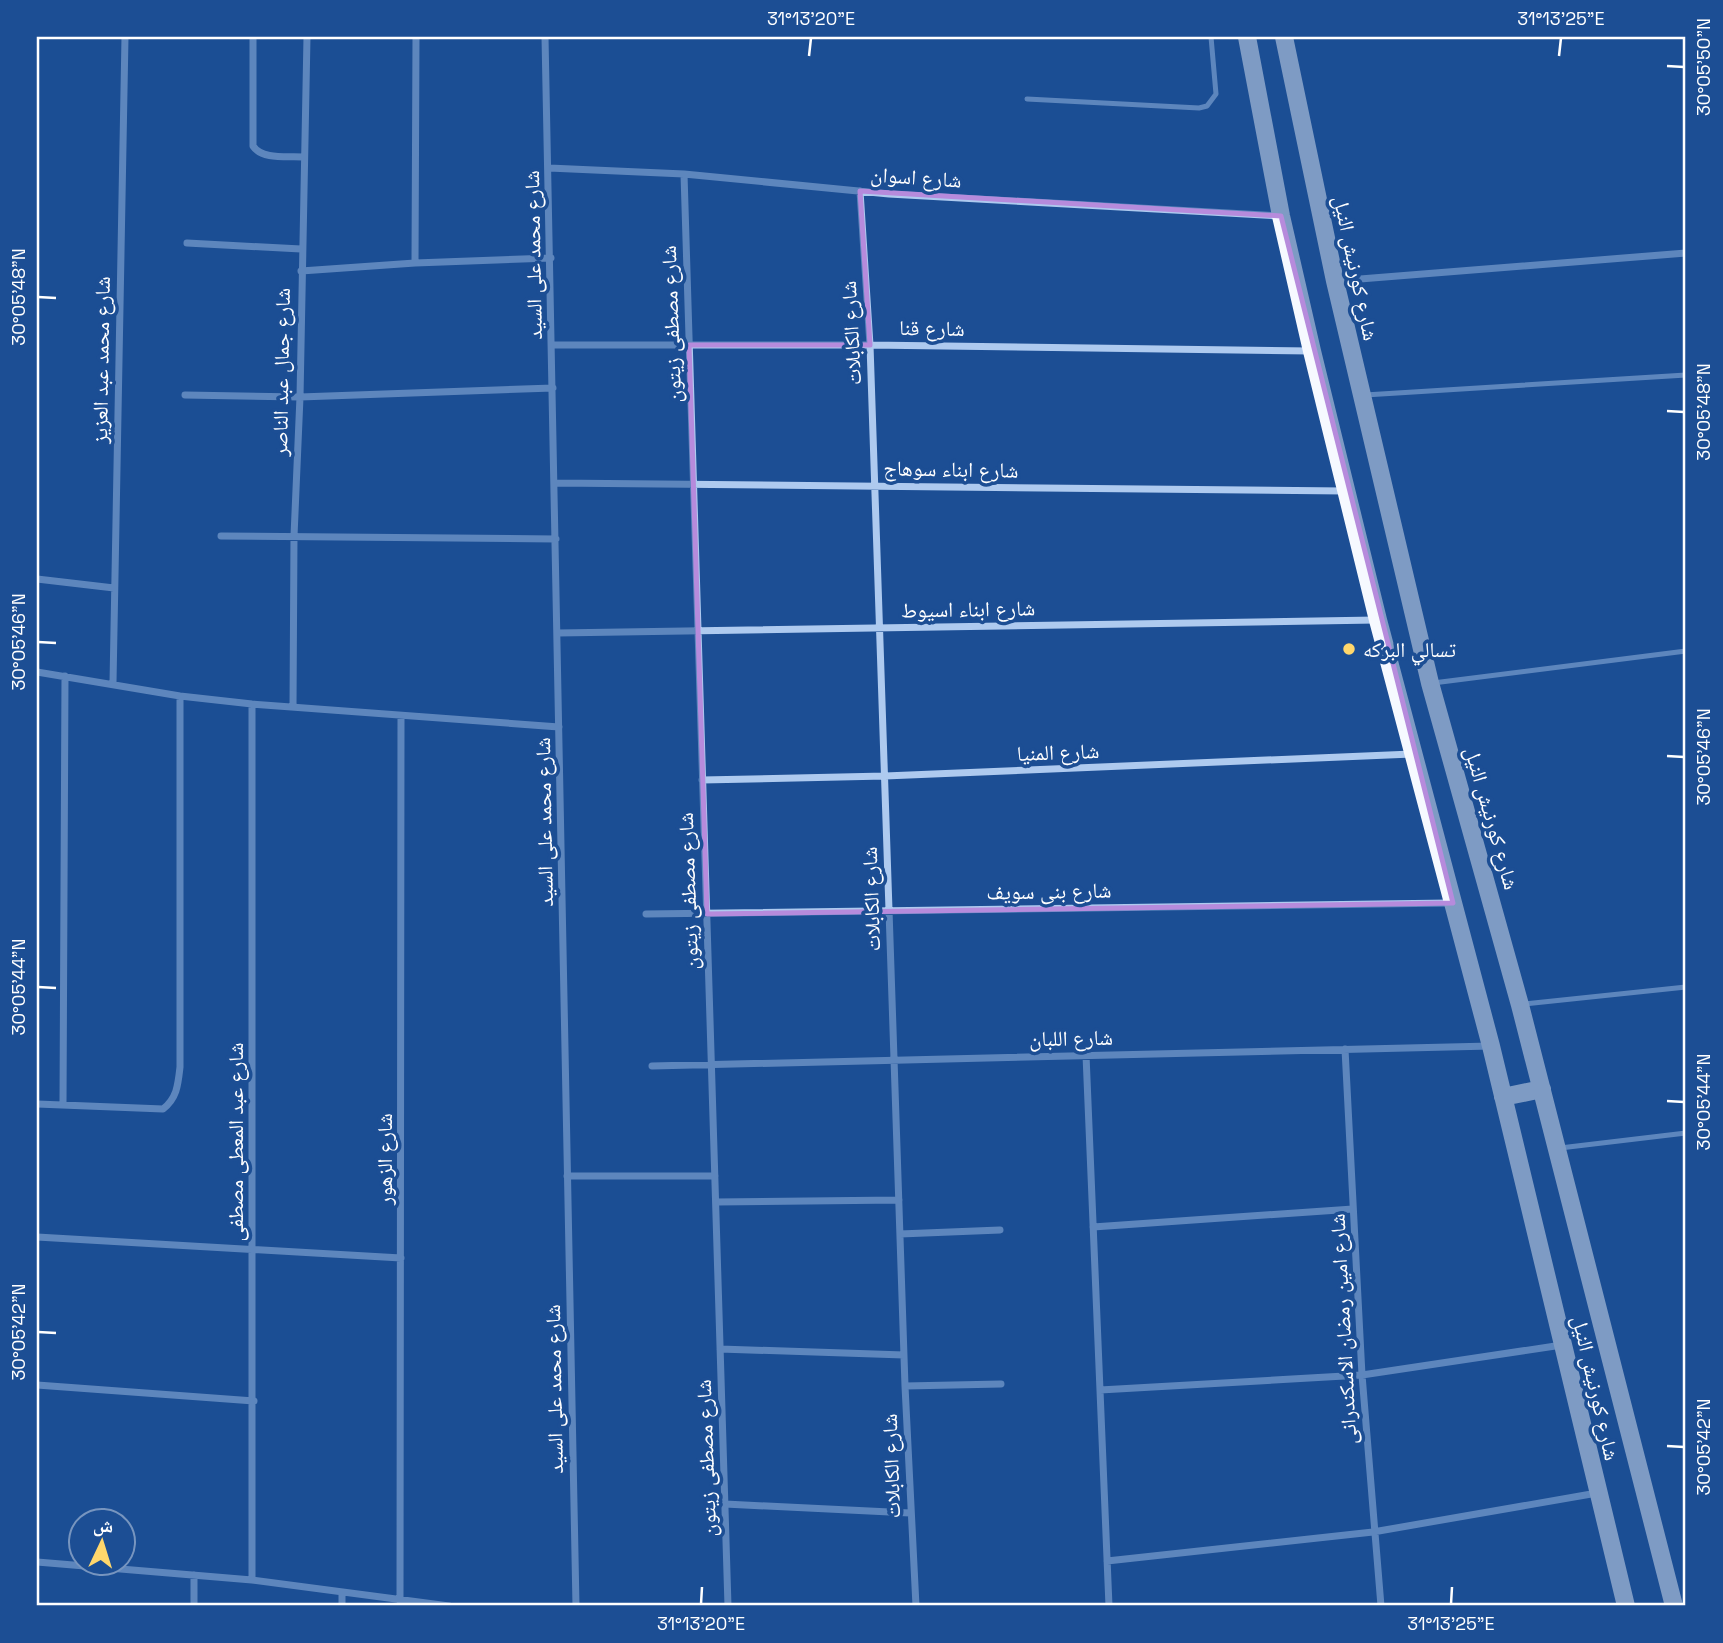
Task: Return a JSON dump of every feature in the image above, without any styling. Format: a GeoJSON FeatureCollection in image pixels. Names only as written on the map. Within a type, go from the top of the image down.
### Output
{"type":"FeatureCollection","features":[{"type":"Feature","properties":{"kind":"main road","name":"شارع كورنيش النيل"},"geometry":{"type":"LineString","coordinates":[[1247,37],[1281,216],[1312,351],[1378,620],[1491,1046],[1626,1606]]}},
{"type":"Feature","properties":{"kind":"main road","name":"شارع كورنيش النيل"},"geometry":{"type":"LineString","coordinates":[[1284,37],[1335,281],[1430,683],[1520,1005],[1674,1606]]}},
{"type":"Feature","properties":{"kind":"main road"},"geometry":{"type":"LineString","coordinates":[[1503,1097],[1542,1089]]}},
{"type":"Feature","properties":{"kind":"street","name":"شارع محمد عبد العزيز"},"geometry":{"type":"LineString","coordinates":[[113,683],[124,37]]}},
{"type":"Feature","properties":{"kind":"street"},"geometry":{"type":"LineString","coordinates":[[253,37],[253,146],[257,153],[264,155],[303,157]]}},
{"type":"Feature","properties":{"kind":"street","name":"شارع جمال عبد الناصر"},"geometry":{"type":"LineString","coordinates":[[293,707],[294,536],[300,397],[307,37]]}},
{"type":"Feature","properties":{"kind":"street"},"geometry":{"type":"LineString","coordinates":[[415,263],[416,37]]}},
{"type":"Feature","properties":{"kind":"street","name":"شارع محمد على السيد"},"geometry":{"type":"LineString","coordinates":[[545,37],[576,1606]]}},
{"type":"Feature","properties":{"kind":"street","name":"شارع اسوان"},"geometry":{"type":"LineString","coordinates":[[549,168],[684,174],[860,191],[1281,216]]}},
{"type":"Feature","properties":{"kind":"street","name":"شارع مصطفى زيتون"},"geometry":{"type":"LineString","coordinates":[[684,174],[728,1606]]}},
{"type":"Feature","properties":{"kind":"street","name":"شارع الكابلات"},"geometry":{"type":"LineString","coordinates":[[860,191],[870,345],[905,1387],[916,1606]]}},
{"type":"Feature","properties":{"kind":"street"},"geometry":{"type":"LineString","coordinates":[[187,243],[301,249]]}},
{"type":"Feature","properties":{"kind":"street"},"geometry":{"type":"LineString","coordinates":[[1335,281],[1686,253]]}},
{"type":"Feature","properties":{"kind":"street"},"geometry":{"type":"LineString","coordinates":[[301,271],[551,258]]}},
{"type":"Feature","properties":{"kind":"street","name":"شارع قنا"},"geometry":{"type":"LineString","coordinates":[[552,345],[870,345],[1312,351]]}},
{"type":"Feature","properties":{"kind":"street"},"geometry":{"type":"LineString","coordinates":[[185,395],[300,397],[553,387]]}},
{"type":"Feature","properties":{"kind":"street","name":"شارع ابناء سوهاج"},"geometry":{"type":"LineString","coordinates":[[555,483],[1346,491]]}},
{"type":"Feature","properties":{"kind":"street"},"geometry":{"type":"LineString","coordinates":[[221,536],[556,539]]}},
{"type":"Feature","properties":{"kind":"street"},"geometry":{"type":"LineString","coordinates":[[37,579],[114,588]]}},
{"type":"Feature","properties":{"kind":"street","name":"شارع ابناء اسيوط"},"geometry":{"type":"LineString","coordinates":[[558,633],[1378,620]]}},
{"type":"Feature","properties":{"kind":"street"},"geometry":{"type":"LineString","coordinates":[[37,672],[180,696],[252,704],[559,727]]}},
{"type":"Feature","properties":{"kind":"street"},"geometry":{"type":"LineString","coordinates":[[63,1105],[65,676]]}},
{"type":"Feature","properties":{"kind":"street"},"geometry":{"type":"LineString","coordinates":[[37,1104],[163,1109],[173,1101],[178,1087],[180,696]]}},
{"type":"Feature","properties":{"kind":"street","name":"شارع عبد المعطى مصطفى"},"geometry":{"type":"LineString","coordinates":[[252,704],[252,1580]]}},
{"type":"Feature","properties":{"kind":"street","name":"شارع الزهور"},"geometry":{"type":"LineString","coordinates":[[400,1601],[401,717]]}},
{"type":"Feature","properties":{"kind":"street","name":"شارع المنيا"},"geometry":{"type":"LineString","coordinates":[[702,780],[885,776],[1414,754]]}},
{"type":"Feature","properties":{"kind":"street","name":"شارع بنى سويف"},"geometry":{"type":"LineString","coordinates":[[646,914],[1453,902]]}},
{"type":"Feature","properties":{"kind":"street","name":"شارع اللبان"},"geometry":{"type":"LineString","coordinates":[[652,1066],[1491,1046]]}},
{"type":"Feature","properties":{"kind":"street","name":"شارع امين رمضان الاسكندرانى"},"geometry":{"type":"LineString","coordinates":[[1345,1049],[1362,1375],[1381,1606]]}},
{"type":"Feature","properties":{"kind":"street"},"geometry":{"type":"LineString","coordinates":[[1086,1055],[1109,1606]]}},
{"type":"Feature","properties":{"kind":"street"},"geometry":{"type":"LineString","coordinates":[[567,1176],[715,1176]]}},
{"type":"Feature","properties":{"kind":"street"},"geometry":{"type":"LineString","coordinates":[[716,1202],[899,1200]]}},
{"type":"Feature","properties":{"kind":"street"},"geometry":{"type":"LineString","coordinates":[[1093,1227],[1353,1209]]}},
{"type":"Feature","properties":{"kind":"street"},"geometry":{"type":"LineString","coordinates":[[900,1234],[1000,1230]]}},
{"type":"Feature","properties":{"kind":"street"},"geometry":{"type":"LineString","coordinates":[[37,1237],[401,1258]]}},
{"type":"Feature","properties":{"kind":"street"},"geometry":{"type":"LineString","coordinates":[[1100,1390],[1362,1375],[1562,1345]]}},
{"type":"Feature","properties":{"kind":"street"},"geometry":{"type":"LineString","coordinates":[[720,1349],[904,1355]]}},
{"type":"Feature","properties":{"kind":"street"},"geometry":{"type":"LineString","coordinates":[[905,1387],[1001,1384]]}},
{"type":"Feature","properties":{"kind":"street"},"geometry":{"type":"LineString","coordinates":[[37,1385],[254,1401]]}},
{"type":"Feature","properties":{"kind":"street"},"geometry":{"type":"LineString","coordinates":[[1107,1561],[1373,1532],[1597,1493]]}},
{"type":"Feature","properties":{"kind":"street"},"geometry":{"type":"LineString","coordinates":[[725,1504],[910,1513]]}},
{"type":"Feature","properties":{"kind":"street"},"geometry":{"type":"LineString","coordinates":[[37,1562],[252,1580],[342,1594],[449,1606]]}},
{"type":"Feature","properties":{"kind":"street"},"geometry":{"type":"LineString","coordinates":[[194,1575],[194,1606]]}},
{"type":"Feature","properties":{"kind":"street"},"geometry":{"type":"LineString","coordinates":[[342,1594],[342,1606]]}},
{"type":"Feature","properties":{"kind":"lane"},"geometry":{"type":"LineString","coordinates":[[1027,99],[1199,108],[1207,106],[1216,94],[1211,37]]}},
{"type":"Feature","properties":{"kind":"lane"},"geometry":{"type":"LineString","coordinates":[[1362,396],[1686,375]]}},
{"type":"Feature","properties":{"kind":"lane"},"geometry":{"type":"LineString","coordinates":[[1430,683],[1686,651]]}},
{"type":"Feature","properties":{"kind":"lane"},"geometry":{"type":"LineString","coordinates":[[1520,1005],[1686,987]]}},
{"type":"Feature","properties":{"kind":"lane"},"geometry":{"type":"LineString","coordinates":[[1557,1149],[1686,1133]]}},
{"type":"Feature","properties":{"kind":"highlighted area"},"geometry":{"type":"Polygon","coordinates":[[[860,191],[1281,216],[1453,903],[707,914],[689,345],[870,345],[860,191]]]}},
{"type":"Feature","properties":{"kind":"place","name":"تسالي البركه"},"geometry":{"type":"Point","coordinates":[1349,649]}}]}
